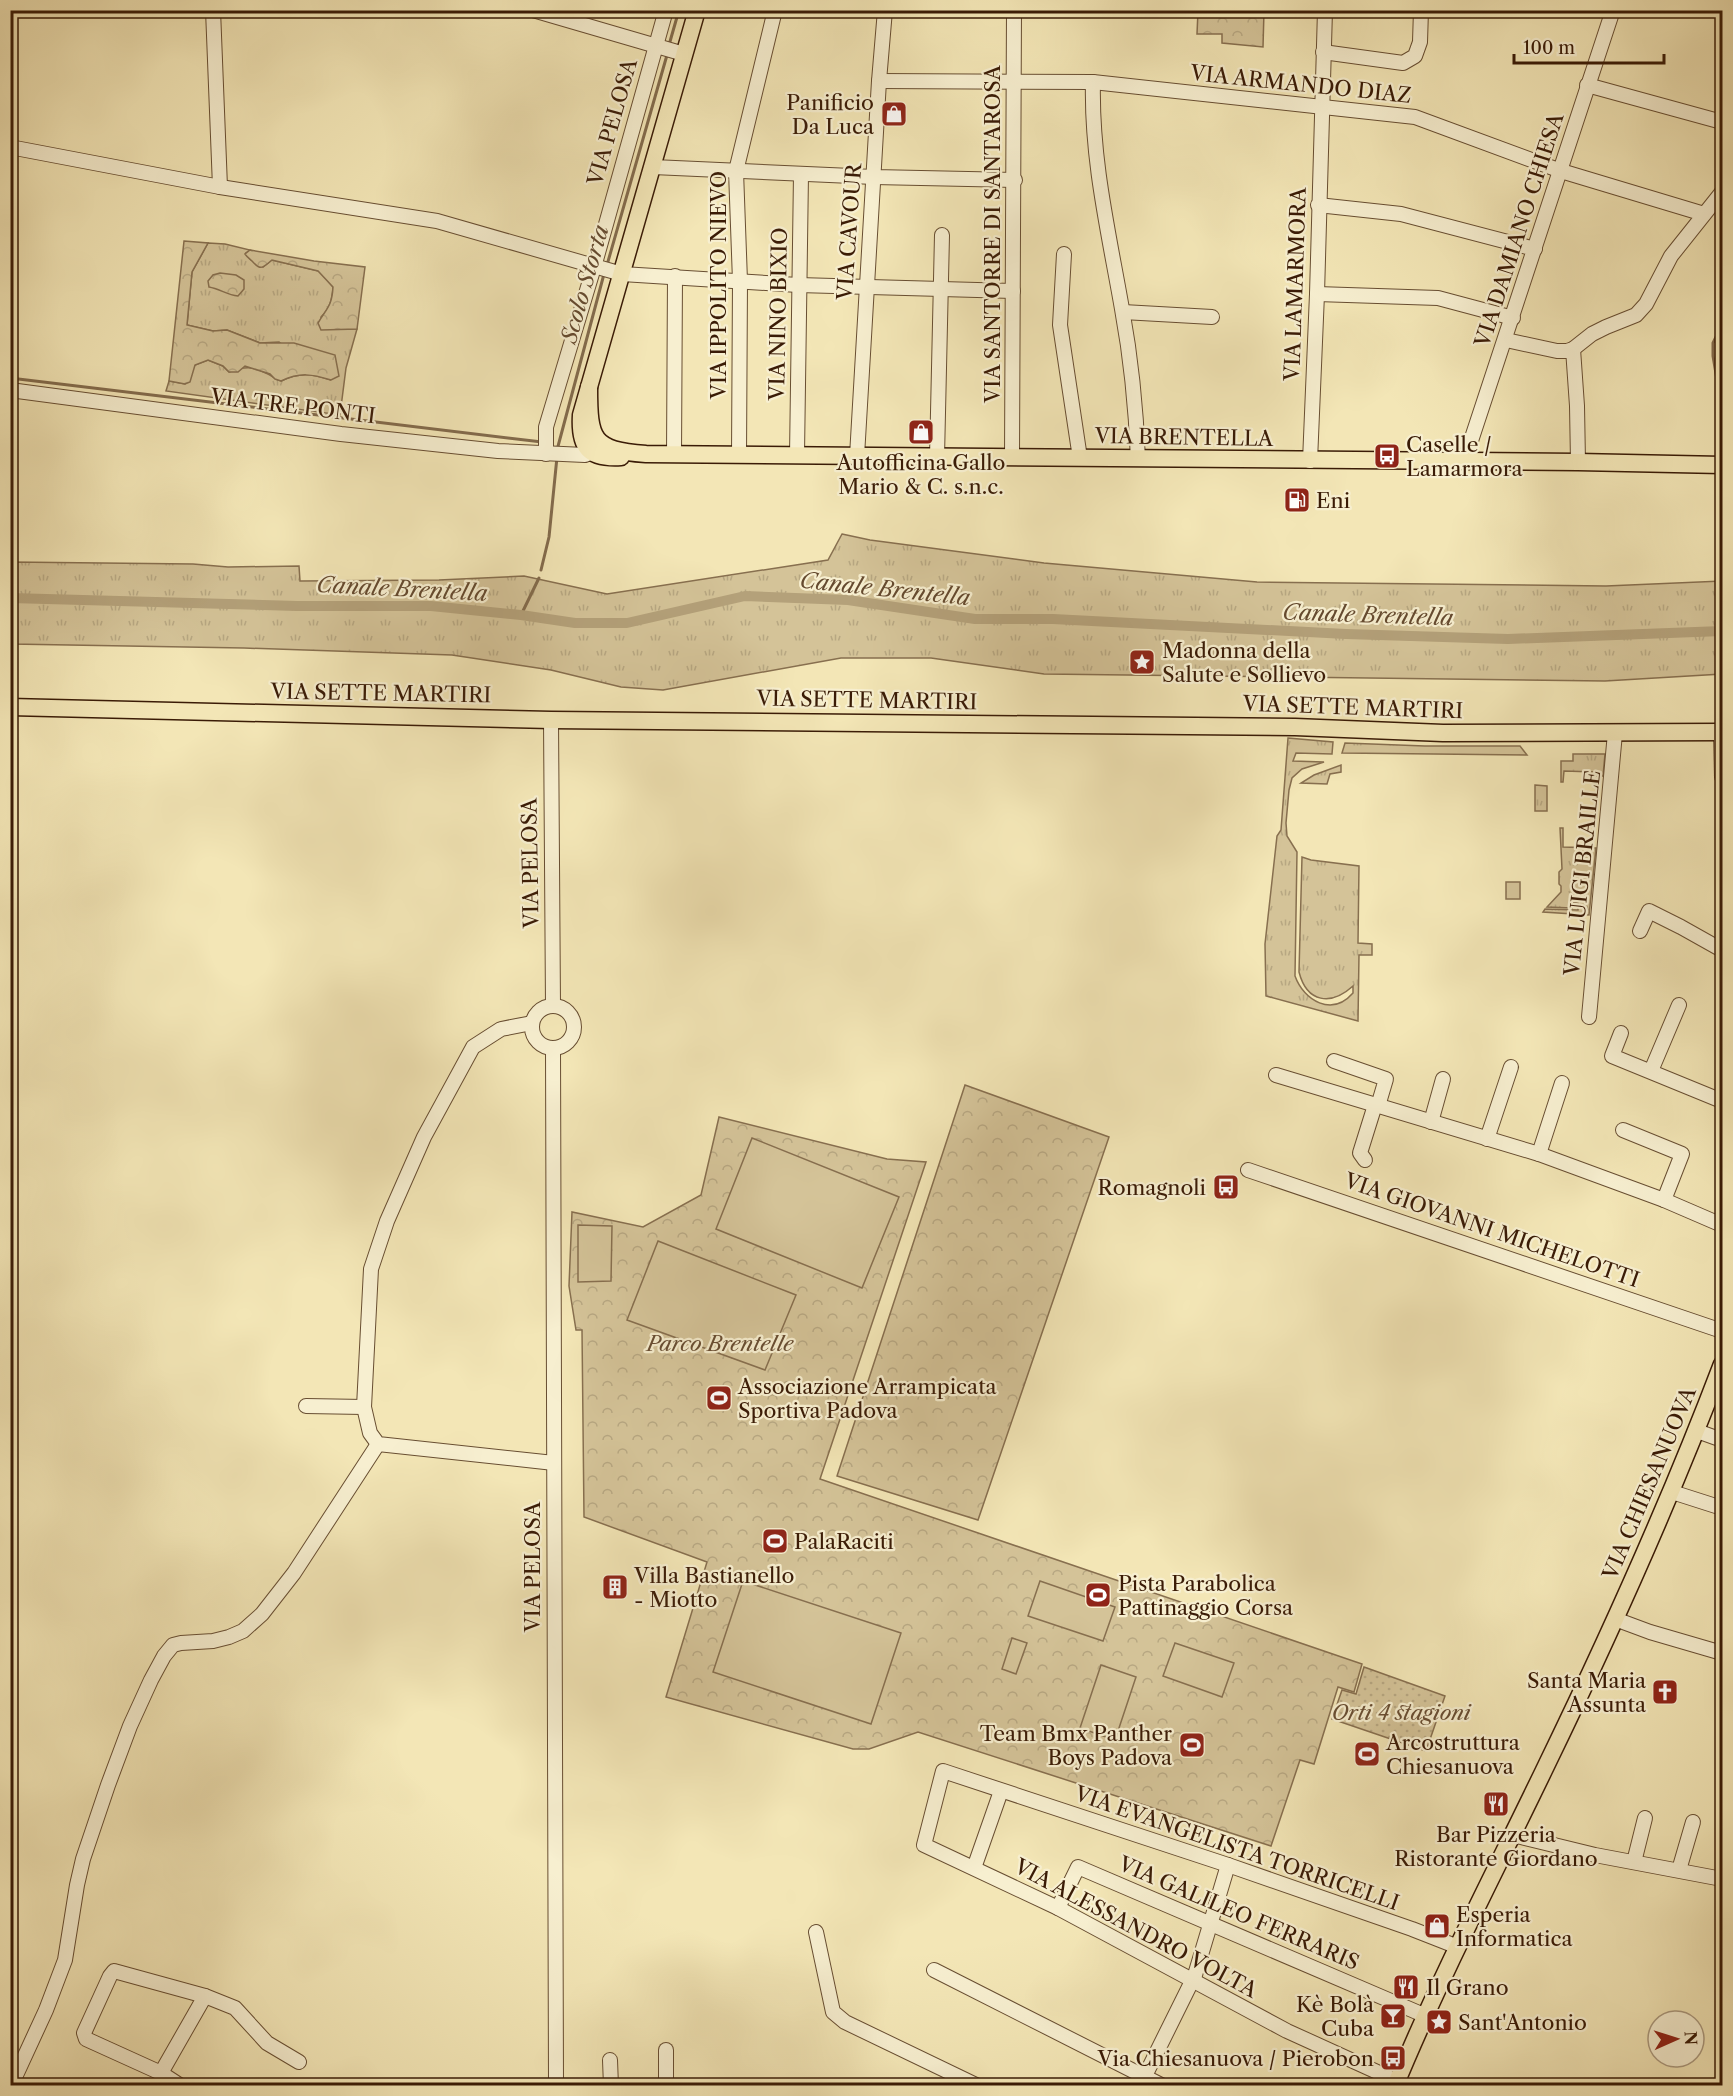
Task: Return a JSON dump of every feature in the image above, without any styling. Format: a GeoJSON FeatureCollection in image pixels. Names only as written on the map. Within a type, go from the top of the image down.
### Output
{"type":"FeatureCollection","features":[{"type":"Feature","properties":{"kind":"main road"},"geometry":{"type":"LineString","coordinates":[[646,454],[610,458],[592,452],[582,441],[581,415],[619,274],[653,167],[682,53],[697,10]]}},
{"type":"Feature","properties":{"kind":"main road"},"geometry":{"type":"LineString","coordinates":[[589,387],[591,422],[600,444],[609,449],[646,454]]}},
{"type":"Feature","properties":{"kind":"main road","name":"VIA BRENTELLA"},"geometry":{"type":"LineString","coordinates":[[646,454],[1722,465]]}},
{"type":"Feature","properties":{"kind":"main road","name":"VIA SETTE MARTIRI"},"geometry":{"type":"LineString","coordinates":[[10,707],[551,720],[1273,726],[1443,733],[1722,732]]}},
{"type":"Feature","properties":{"kind":"main road","name":"VIA CHIESANUOVA"},"geometry":{"type":"LineString","coordinates":[[1396,2084],[1458,1947],[1615,1619],[1672,1492],[1722,1364]]}},
{"type":"Feature","properties":{"kind":"street"},"geometry":{"type":"LineString","coordinates":[[213,10],[220,187]]}},
{"type":"Feature","properties":{"kind":"street"},"geometry":{"type":"LineString","coordinates":[[533,10],[682,53]]}},
{"type":"Feature","properties":{"kind":"street","name":"VIA PELOSA"},"geometry":{"type":"LineString","coordinates":[[554,450],[546,427],[594,267],[666,10]]}},
{"type":"Feature","properties":{"kind":"street","name":"VIA IPPOLITO NIEVO"},"geometry":{"type":"LineString","coordinates":[[739,455],[740,281],[736,171],[775,10]]}},
{"type":"Feature","properties":{"kind":"street","name":"VIA CAVOUR"},"geometry":{"type":"LineString","coordinates":[[857,456],[885,10]]}},
{"type":"Feature","properties":{"kind":"street","name":"VIA SANTORRE DI SANTAROSA"},"geometry":{"type":"LineString","coordinates":[[1012,457],[1014,10]]}},
{"type":"Feature","properties":{"kind":"street","name":"VIA LAMARMORA"},"geometry":{"type":"LineString","coordinates":[[1310,461],[1325,10]]}},
{"type":"Feature","properties":{"kind":"street"},"geometry":{"type":"LineString","coordinates":[[1323,52],[1403,63],[1415,56],[1420,42],[1421,10]]}},
{"type":"Feature","properties":{"kind":"street","name":"VIA DAMIANO CHIESA"},"geometry":{"type":"LineString","coordinates":[[1464,462],[1613,10]]}},
{"type":"Feature","properties":{"kind":"street","name":"VIA ARMANDO DIAZ"},"geometry":{"type":"LineString","coordinates":[[879,81],[1093,82],[1416,117],[1561,171],[1704,213]]}},
{"type":"Feature","properties":{"kind":"street"},"geometry":{"type":"LineString","coordinates":[[1093,82],[1097,166],[1123,312],[1136,405],[1138,459]]}},
{"type":"Feature","properties":{"kind":"street"},"geometry":{"type":"LineString","coordinates":[[1587,86],[1722,122]]}},
{"type":"Feature","properties":{"kind":"street"},"geometry":{"type":"LineString","coordinates":[[10,147],[220,187],[437,220],[619,274],[798,285],[1013,291]]}},
{"type":"Feature","properties":{"kind":"street"},"geometry":{"type":"LineString","coordinates":[[653,167],[874,177],[1015,180]]}},
{"type":"Feature","properties":{"kind":"street","name":"VIA NINO BIXIO"},"geometry":{"type":"LineString","coordinates":[[797,455],[801,174]]}},
{"type":"Feature","properties":{"kind":"street"},"geometry":{"type":"LineString","coordinates":[[1506,340],[1557,351],[1573,349],[1592,334],[1636,315],[1646,304],[1671,256],[1722,192]]}},
{"type":"Feature","properties":{"kind":"street"},"geometry":{"type":"LineString","coordinates":[[1318,205],[1401,214],[1535,249]]}},
{"type":"Feature","properties":{"kind":"street"},"geometry":{"type":"LineString","coordinates":[[937,457],[942,235]]}},
{"type":"Feature","properties":{"kind":"street"},"geometry":{"type":"LineString","coordinates":[[1064,254],[1060,325],[1080,458]]}},
{"type":"Feature","properties":{"kind":"street"},"geometry":{"type":"LineString","coordinates":[[674,454],[675,276]]}},
{"type":"Feature","properties":{"kind":"street"},"geometry":{"type":"LineString","coordinates":[[1317,294],[1438,298],[1513,318]]}},
{"type":"Feature","properties":{"kind":"street"},"geometry":{"type":"LineString","coordinates":[[1123,312],[1212,317]]}},
{"type":"Feature","properties":{"kind":"street"},"geometry":{"type":"LineString","coordinates":[[1573,349],[1578,462]]}},
{"type":"Feature","properties":{"kind":"street","name":"VIA TRE PONTI"},"geometry":{"type":"LineString","coordinates":[[10,390],[341,434],[554,450]]}},
{"type":"Feature","properties":{"kind":"street"},"geometry":{"type":"LineString","coordinates":[[581,415],[554,450],[585,455],[609,449]]}},
{"type":"Feature","properties":{"kind":"street"},"geometry":{"type":"LineString","coordinates":[[592,452],[594,432]]}},
{"type":"Feature","properties":{"kind":"street","name":"VIA PELOSA"},"geometry":{"type":"LineString","coordinates":[[551,720],[554,1006]]}},
{"type":"Feature","properties":{"kind":"street"},"geometry":{"type":"LineString","coordinates":[[1722,732],[1722,777]]}},
{"type":"Feature","properties":{"kind":"street","name":"VIA LUIGI BRAILLE"},"geometry":{"type":"LineString","coordinates":[[1588,1017],[1616,733]]}},
{"type":"Feature","properties":{"kind":"street"},"geometry":{"type":"LineString","coordinates":[[1640,931],[1648,911],[1722,950]]}},
{"type":"Feature","properties":{"kind":"street"},"geometry":{"type":"LineString","coordinates":[[1652,1071],[1679,1005]]}},
{"type":"Feature","properties":{"kind":"street"},"geometry":{"type":"LineString","coordinates":[[554,1006],[566,1010],[573,1026],[566,1043],[553,1047],[542,1045],[537,1041],[532,1023],[535,1015],[541,1009],[554,1006]]}},
{"type":"Feature","properties":{"kind":"street"},"geometry":{"type":"LineString","coordinates":[[532,1023],[501,1029],[473,1047],[424,1137],[387,1221],[371,1269],[364,1407],[370,1433],[378,1444],[554,1463]]}},
{"type":"Feature","properties":{"kind":"street"},"geometry":{"type":"LineString","coordinates":[[1621,1033],[1612,1056],[1722,1101]]}},
{"type":"Feature","properties":{"kind":"street","name":"VIA PELOSA"},"geometry":{"type":"LineString","coordinates":[[553,1047],[556,2085]]}},
{"type":"Feature","properties":{"kind":"street"},"geometry":{"type":"LineString","coordinates":[[1334,1061],[1386,1079],[1360,1153],[1365,1160]]}},
{"type":"Feature","properties":{"kind":"street"},"geometry":{"type":"LineString","coordinates":[[1487,1139],[1511,1067]]}},
{"type":"Feature","properties":{"kind":"street"},"geometry":{"type":"LineString","coordinates":[[1276,1076],[1539,1154],[1664,1200],[1722,1225]]}},
{"type":"Feature","properties":{"kind":"street"},"geometry":{"type":"LineString","coordinates":[[1431,1122],[1443,1079]]}},
{"type":"Feature","properties":{"kind":"street"},"geometry":{"type":"LineString","coordinates":[[1539,1154],[1562,1083]]}},
{"type":"Feature","properties":{"kind":"street"},"geometry":{"type":"LineString","coordinates":[[1623,1130],[1683,1154],[1664,1200]]}},
{"type":"Feature","properties":{"kind":"street","name":"VIA GIOVANNI MICHELOTTI"},"geometry":{"type":"LineString","coordinates":[[1248,1170],[1722,1331]]}},
{"type":"Feature","properties":{"kind":"street"},"geometry":{"type":"LineString","coordinates":[[306,1406],[364,1407]]}},
{"type":"Feature","properties":{"kind":"street"},"geometry":{"type":"LineString","coordinates":[[1697,1431],[1722,1440]]}},
{"type":"Feature","properties":{"kind":"street"},"geometry":{"type":"LineString","coordinates":[[11,2085],[46,2010],[65,1960],[83,1859],[108,1785],[130,1726],[164,1656],[173,1646],[181,1643],[213,1641],[243,1631],[262,1614],[294,1573],[378,1444]]}},
{"type":"Feature","properties":{"kind":"street"},"geometry":{"type":"LineString","coordinates":[[1672,1492],[1722,1508]]}},
{"type":"Feature","properties":{"kind":"street"},"geometry":{"type":"LineString","coordinates":[[1615,1619],[1722,1653]]}},
{"type":"Feature","properties":{"kind":"street","name":"VIA EVANGELISTA TORRICELLI"},"geometry":{"type":"LineString","coordinates":[[943,1771],[1228,1865],[1458,1947]]}},
{"type":"Feature","properties":{"kind":"street","name":"VIA ALESSANDRO VOLTA"},"geometry":{"type":"LineString","coordinates":[[943,1771],[924,1845],[1058,1908],[1287,2031],[1396,2084]]}},
{"type":"Feature","properties":{"kind":"street"},"geometry":{"type":"LineString","coordinates":[[974,1868],[1001,1791]]}},
{"type":"Feature","properties":{"kind":"street"},"geometry":{"type":"LineString","coordinates":[[1634,1862],[1645,1818]]}},
{"type":"Feature","properties":{"kind":"street"},"geometry":{"type":"LineString","coordinates":[[1679,1870],[1693,1822]]}},
{"type":"Feature","properties":{"kind":"street"},"geometry":{"type":"LineString","coordinates":[[1513,1835],[1594,1855],[1722,1879]]}},
{"type":"Feature","properties":{"kind":"street"},"geometry":{"type":"LineString","coordinates":[[1142,2081],[1193,1980],[1228,1865]]}},
{"type":"Feature","properties":{"kind":"street","name":"VIA GALILEO FERRARIS"},"geometry":{"type":"LineString","coordinates":[[1058,1908],[1078,1867],[1426,2016]]}},
{"type":"Feature","properties":{"kind":"street"},"geometry":{"type":"LineString","coordinates":[[816,1932],[833,2013],[845,2022],[978,2085]]}},
{"type":"Feature","properties":{"kind":"street"},"geometry":{"type":"LineString","coordinates":[[934,1970],[1142,2081],[1163,2085]]}},
{"type":"Feature","properties":{"kind":"street"},"geometry":{"type":"LineString","coordinates":[[181,2085],[161,2073],[86,2038],[84,2033],[114,1971],[205,1996],[236,2008],[267,2043],[299,2062]]}},
{"type":"Feature","properties":{"kind":"street"},"geometry":{"type":"LineString","coordinates":[[161,2073],[205,1996]]}},
{"type":"Feature","properties":{"kind":"street"},"geometry":{"type":"LineString","coordinates":[[666,2050],[666,2085]]}},
{"type":"Feature","properties":{"kind":"street"},"geometry":{"type":"LineString","coordinates":[[610,2060],[611,2085]]}},
{"type":"Feature","properties":{"kind":"green space"},"geometry":{"type":"Polygon","coordinates":[[[1198,11],[1264,11],[1263,47],[1222,43],[1222,34],[1197,34],[1198,11]]]}},
{"type":"Feature","properties":{"kind":"green space"},"geometry":{"type":"Polygon","coordinates":[[[184,241],[208,243],[192,272],[187,325],[213,331],[227,330],[260,343],[294,343],[335,355],[339,376],[331,380],[312,375],[300,375],[281,381],[270,374],[245,366],[238,372],[229,372],[223,366],[208,360],[195,365],[190,382],[185,384],[169,381],[184,241]]]}},
{"type":"Feature","properties":{"kind":"green space"},"geometry":{"type":"Polygon","coordinates":[[[208,243],[225,244],[250,250],[246,253],[251,260],[263,267],[272,260],[319,271],[333,287],[330,304],[321,317],[321,329],[357,329],[346,368],[340,415],[166,391],[169,381],[185,384],[195,365],[208,360],[223,366],[229,372],[253,368],[281,381],[294,376],[306,375],[331,380],[279,342],[260,343],[227,330],[213,331],[187,325],[192,272],[208,243]]]}},
{"type":"Feature","properties":{"kind":"green space"},"geometry":{"type":"Polygon","coordinates":[[[250,250],[365,267],[357,329],[321,330],[318,323],[330,303],[333,287],[318,271],[272,260],[260,267],[245,254],[250,250]]]}},
{"type":"Feature","properties":{"kind":"green space"},"geometry":{"type":"Polygon","coordinates":[[[220,273],[236,275],[244,280],[244,289],[238,296],[209,287],[208,281],[213,275],[220,273]]]}},
{"type":"Feature","properties":{"kind":"green space"},"geometry":{"type":"Polygon","coordinates":[[[842,534],[870,540],[1044,563],[1257,582],[1606,586],[1722,581],[1722,674],[1605,681],[1044,674],[931,658],[841,658],[663,690],[621,687],[551,670],[452,655],[244,648],[11,644],[11,562],[193,564],[228,567],[299,566],[300,581],[439,580],[524,576],[607,594],[828,560],[842,534]]]}},
{"type":"Feature","properties":{"kind":"green space"},"geometry":{"type":"Polygon","coordinates":[[[1288,738],[1333,742],[1332,754],[1296,753],[1293,761],[1324,762],[1302,769],[1292,778],[1289,790],[1287,836],[1297,852],[1295,976],[1305,993],[1320,1003],[1336,1004],[1353,993],[1353,986],[1336,997],[1321,998],[1308,990],[1299,972],[1302,857],[1359,866],[1358,943],[1372,944],[1372,955],[1359,955],[1358,1021],[1266,996],[1265,944],[1277,836],[1281,830],[1288,738]]]}},
{"type":"Feature","properties":{"kind":"green space"},"geometry":{"type":"Polygon","coordinates":[[[1345,743],[1520,746],[1527,755],[1342,753],[1345,743]]]}},
{"type":"Feature","properties":{"kind":"green space"},"geometry":{"type":"Polygon","coordinates":[[[1573,754],[1605,754],[1603,776],[1596,776],[1595,772],[1564,771],[1563,782],[1561,782],[1561,761],[1573,761],[1573,754]]]}},
{"type":"Feature","properties":{"kind":"green space"},"geometry":{"type":"Polygon","coordinates":[[[1341,765],[1341,772],[1330,774],[1327,784],[1301,783],[1314,775],[1341,765]]]}},
{"type":"Feature","properties":{"kind":"green space"},"geometry":{"type":"Polygon","coordinates":[[[1535,785],[1547,786],[1547,811],[1535,811],[1535,785]]]}},
{"type":"Feature","properties":{"kind":"green space"},"geometry":{"type":"Polygon","coordinates":[[[1560,828],[1563,828],[1563,847],[1596,848],[1589,915],[1543,912],[1545,909],[1578,910],[1578,903],[1573,902],[1572,908],[1547,907],[1561,892],[1559,884],[1559,872],[1562,869],[1560,828]]]}},
{"type":"Feature","properties":{"kind":"green space"},"geometry":{"type":"Polygon","coordinates":[[[1506,882],[1520,882],[1520,899],[1506,899],[1506,882]]]}},
{"type":"Feature","properties":{"kind":"green space"},"geometry":{"type":"Polygon","coordinates":[[[965,1085],[1109,1137],[978,1520],[837,1476],[965,1085]]]}},
{"type":"Feature","properties":{"kind":"green space","name":"Parco Brentelle"},"geometry":{"type":"Polygon","coordinates":[[[719,1117],[887,1159],[926,1162],[820,1479],[1362,1664],[1354,1692],[1338,1687],[1314,1764],[1300,1760],[1271,1846],[918,1732],[869,1749],[853,1749],[666,1697],[707,1562],[584,1517],[582,1330],[576,1330],[569,1286],[572,1212],[643,1227],[701,1195],[719,1117]]]}},
{"type":"Feature","properties":{"kind":"green space"},"geometry":{"type":"Polygon","coordinates":[[[752,1138],[899,1197],[862,1288],[716,1229],[752,1138]]]}},
{"type":"Feature","properties":{"kind":"green space"},"geometry":{"type":"Polygon","coordinates":[[[578,1225],[612,1226],[611,1281],[578,1282],[578,1225]]]}},
{"type":"Feature","properties":{"kind":"green space"},"geometry":{"type":"Polygon","coordinates":[[[658,1241],[796,1295],[765,1370],[627,1320],[658,1241]]]}},
{"type":"Feature","properties":{"kind":"green space"},"geometry":{"type":"Polygon","coordinates":[[[743,1581],[901,1633],[871,1724],[713,1672],[743,1581]]]}},
{"type":"Feature","properties":{"kind":"green space"},"geometry":{"type":"Polygon","coordinates":[[[1040,1581],[1115,1607],[1103,1641],[1028,1616],[1040,1581]]]}},
{"type":"Feature","properties":{"kind":"green space"},"geometry":{"type":"Polygon","coordinates":[[[1012,1638],[1027,1643],[1016,1674],[1002,1669],[1012,1638]]]}},
{"type":"Feature","properties":{"kind":"green space"},"geometry":{"type":"Polygon","coordinates":[[[1175,1643],[1234,1663],[1222,1697],[1163,1676],[1175,1643]]]}},
{"type":"Feature","properties":{"kind":"green space"},"geometry":{"type":"Polygon","coordinates":[[[1101,1665],[1136,1677],[1115,1740],[1080,1728],[1101,1665]]]}},
{"type":"Feature","properties":{"kind":"green space","name":"Orti 4 stagioni"},"geometry":{"type":"Polygon","coordinates":[[[1364,1667],[1445,1696],[1426,1751],[1332,1719],[1342,1690],[1356,1694],[1364,1667]]]}},
{"type":"Feature","properties":{"kind":"waterway","name":"Scolo Storta"},"geometry":{"type":"LineString","coordinates":[[669,45],[679,10]]}},
{"type":"Feature","properties":{"kind":"waterway","name":"Scolo Storta"},"geometry":{"type":"LineString","coordinates":[[607,265],[667,55]]}},
{"type":"Feature","properties":{"kind":"waterway","name":"Scolo Storta"},"geometry":{"type":"LineString","coordinates":[[557,450],[604,274]]}},
{"type":"Feature","properties":{"kind":"waterway"},"geometry":{"type":"LineString","coordinates":[[1722,325],[1713,343],[1722,409]]}},
{"type":"Feature","properties":{"kind":"waterway"},"geometry":{"type":"LineString","coordinates":[[10,378],[542,442]]}},
{"type":"Feature","properties":{"kind":"waterway","name":"Scolo Storta"},"geometry":{"type":"LineString","coordinates":[[541,570],[549,537],[557,457]]}},
{"type":"Feature","properties":{"kind":"waterway","name":"Scolo Storta"},"geometry":{"type":"LineString","coordinates":[[521,615],[539,578]]}},
{"type":"Feature","properties":{"kind":"waterway","name":"Canale Brentella"},"geometry":{"type":"LineString","coordinates":[[10,598],[297,606],[431,606],[575,623],[627,623],[745,596],[848,600],[975,619],[1053,619],[1346,634],[1508,639],[1722,631]]}},
{"type":"Feature","properties":{"kind":"place","name":"Panificio Da Luca"},"geometry":{"type":"Point","coordinates":[894,114]}},
{"type":"Feature","properties":{"kind":"place","name":"Autofficina Gallo Mario & C. s.n.c."},"geometry":{"type":"Point","coordinates":[921,432]}},
{"type":"Feature","properties":{"kind":"place","name":"Caselle / Lamarmora"},"geometry":{"type":"Point","coordinates":[1387,456]}},
{"type":"Feature","properties":{"kind":"place","name":"Eni"},"geometry":{"type":"Point","coordinates":[1297,500]}},
{"type":"Feature","properties":{"kind":"place","name":"Madonna della Salute e Sollievo"},"geometry":{"type":"Point","coordinates":[1142,662]}},
{"type":"Feature","properties":{"kind":"place","name":"Romagnoli"},"geometry":{"type":"Point","coordinates":[1226,1187]}},
{"type":"Feature","properties":{"kind":"place","name":"Associazione Arrampicata Sportiva Padova"},"geometry":{"type":"Point","coordinates":[719,1398]}},
{"type":"Feature","properties":{"kind":"place","name":"PalaRaciti"},"geometry":{"type":"Point","coordinates":[775,1541]}},
{"type":"Feature","properties":{"kind":"place","name":"Villa Bastianello - Miotto"},"geometry":{"type":"Point","coordinates":[615,1587]}},
{"type":"Feature","properties":{"kind":"place","name":"Pista Parabolica Pattinaggio Corsa"},"geometry":{"type":"Point","coordinates":[1098,1595]}},
{"type":"Feature","properties":{"kind":"place","name":"Santa Maria Assunta"},"geometry":{"type":"Point","coordinates":[1665,1692]}},
{"type":"Feature","properties":{"kind":"place","name":"Team Bmx Panther Boys Padova"},"geometry":{"type":"Point","coordinates":[1192,1745]}},
{"type":"Feature","properties":{"kind":"place","name":"Arcostruttura Chiesanuova"},"geometry":{"type":"Point","coordinates":[1367,1754]}},
{"type":"Feature","properties":{"kind":"place","name":"Bar Pizzeria Ristorante Giordano"},"geometry":{"type":"Point","coordinates":[1496,1804]}},
{"type":"Feature","properties":{"kind":"place","name":"Esperia Informatica"},"geometry":{"type":"Point","coordinates":[1437,1926]}},
{"type":"Feature","properties":{"kind":"place","name":"Il Grano"},"geometry":{"type":"Point","coordinates":[1406,1987]}},
{"type":"Feature","properties":{"kind":"place","name":"Kè Bolà Cuba"},"geometry":{"type":"Point","coordinates":[1393,2016]}},
{"type":"Feature","properties":{"kind":"place","name":"Sant'Antonio"},"geometry":{"type":"Point","coordinates":[1439,2022]}},
{"type":"Feature","properties":{"kind":"place","name":"Via Chiesanuova / Pierobon"},"geometry":{"type":"Point","coordinates":[1393,2058]}}]}
